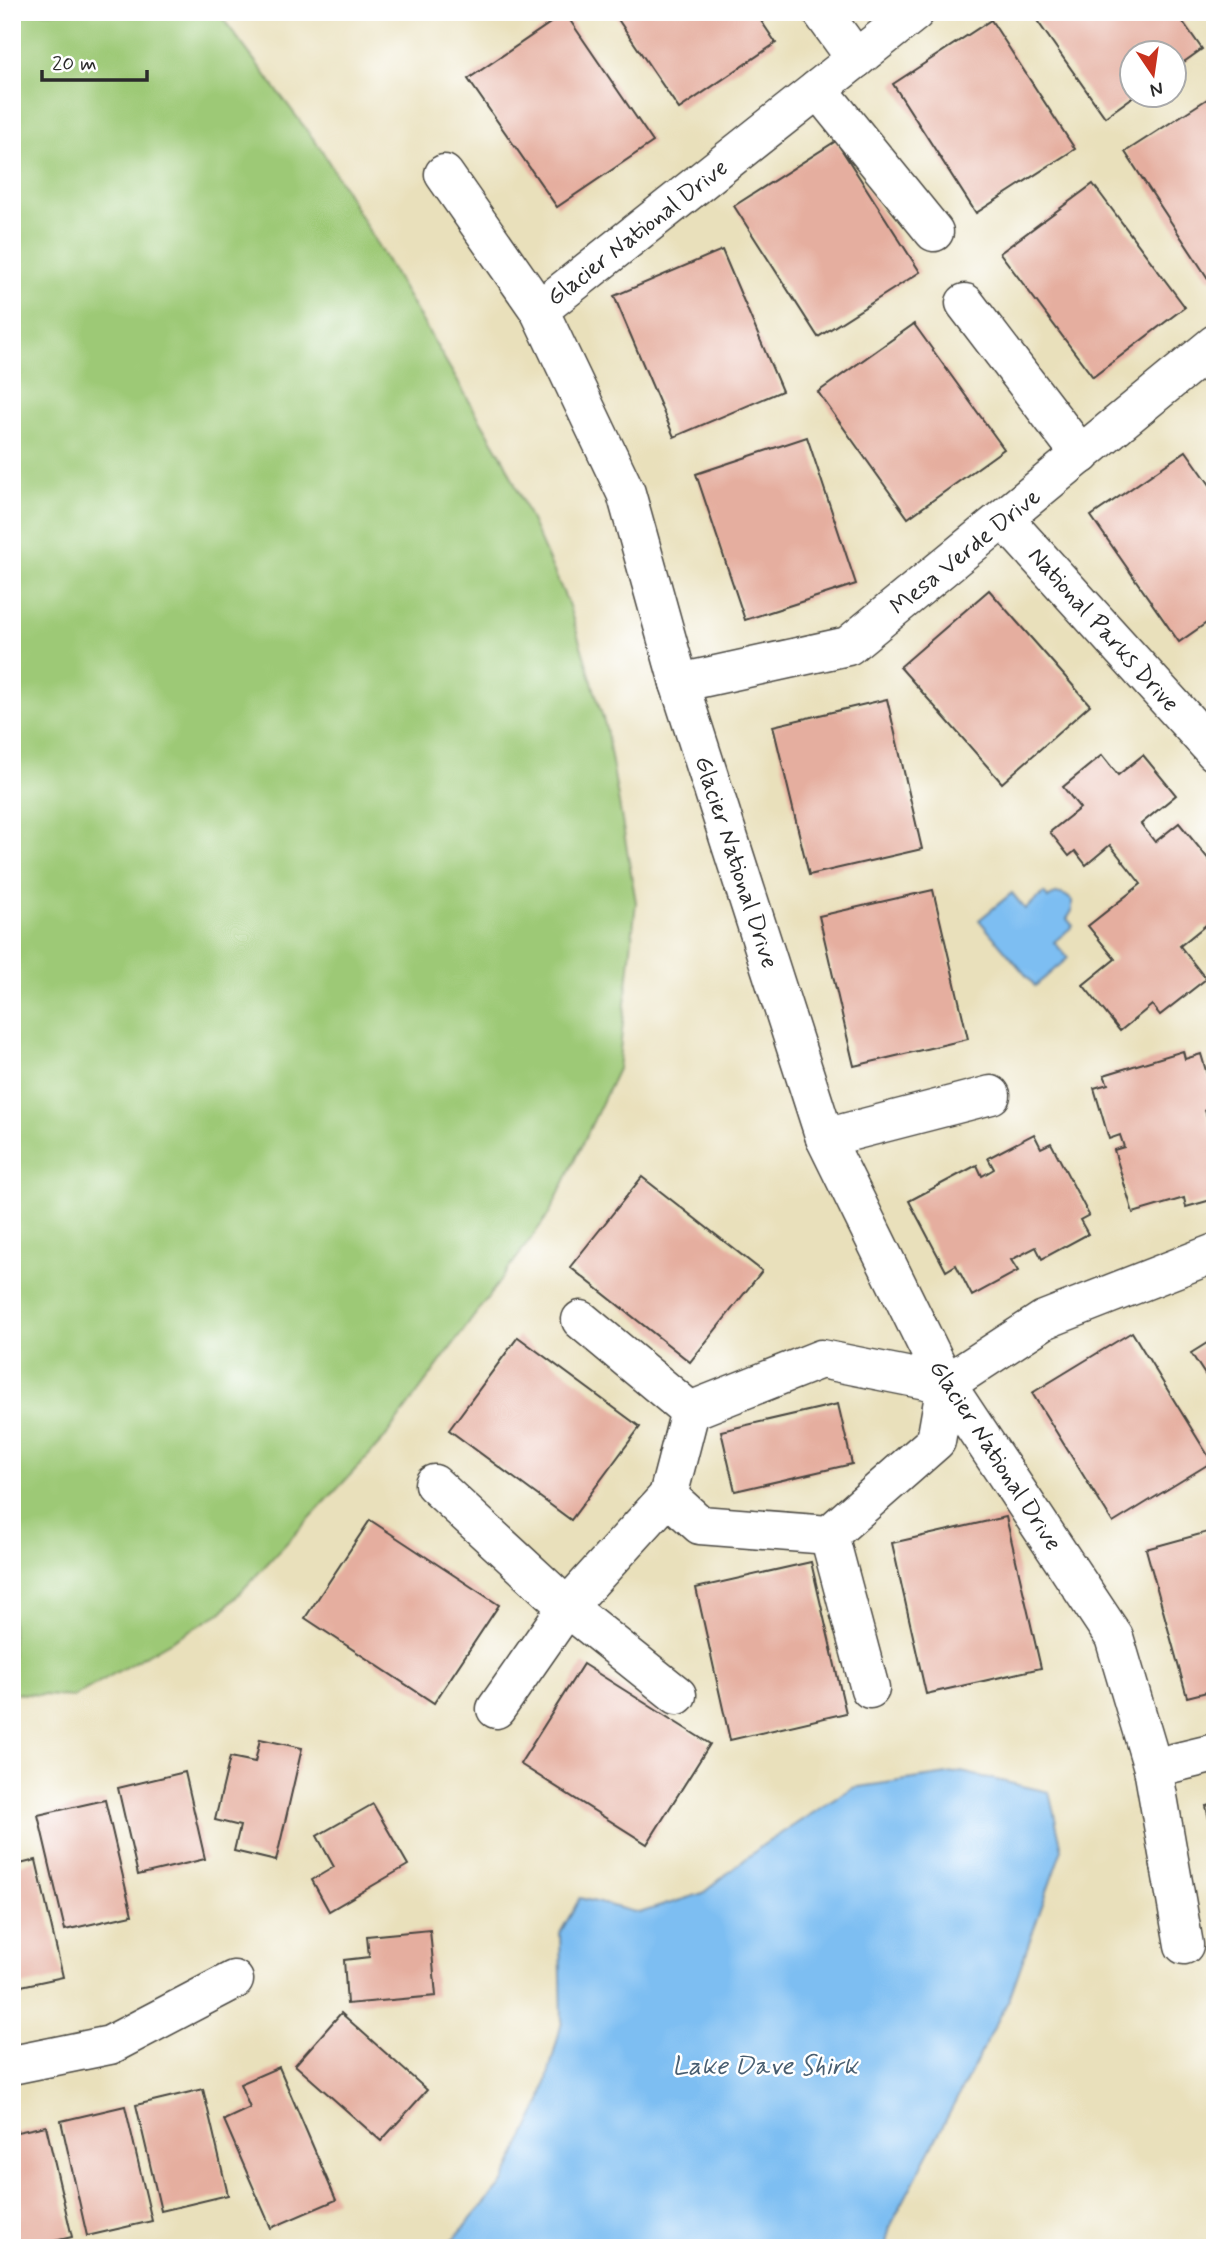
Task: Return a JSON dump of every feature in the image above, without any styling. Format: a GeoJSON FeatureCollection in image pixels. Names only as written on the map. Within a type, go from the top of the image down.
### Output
{"type":"FeatureCollection","features":[{"type":"Feature","properties":{"kind":"street"},"geometry":{"type":"LineString","coordinates":[[822,12],[856,59]]}},
{"type":"Feature","properties":{"kind":"street","name":"Glacier National Drive"},"geometry":{"type":"LineString","coordinates":[[915,12],[539,310],[626,493],[679,683],[825,1138],[946,1384],[1114,1637],[1153,1768],[1184,1945]]}},
{"type":"Feature","properties":{"kind":"street"},"geometry":{"type":"LineString","coordinates":[[818,89],[934,232]]}},
{"type":"Feature","properties":{"kind":"street"},"geometry":{"type":"LineString","coordinates":[[444,174],[539,310]]}},
{"type":"Feature","properties":{"kind":"street"},"geometry":{"type":"LineString","coordinates":[[965,303],[1081,455]]}},
{"type":"Feature","properties":{"kind":"street","name":"Mesa Verde Drive"},"geometry":{"type":"LineString","coordinates":[[679,683],[848,646],[1215,344]]}},
{"type":"Feature","properties":{"kind":"street","name":"National Parks Drive"},"geometry":{"type":"LineString","coordinates":[[1004,519],[1211,739]]}},
{"type":"Feature","properties":{"kind":"street"},"geometry":{"type":"LineString","coordinates":[[825,1138],[991,1095]]}},
{"type":"Feature","properties":{"kind":"street"},"geometry":{"type":"LineString","coordinates":[[691,1411],[821,1359],[946,1384],[1044,1320],[1215,1254]]}},
{"type":"Feature","properties":{"kind":"street"},"geometry":{"type":"LineString","coordinates":[[581,1320],[691,1411]]}},
{"type":"Feature","properties":{"kind":"street"},"geometry":{"type":"LineString","coordinates":[[668,1496],[700,1525],[829,1535],[936,1441],[946,1384]]}},
{"type":"Feature","properties":{"kind":"street"},"geometry":{"type":"LineString","coordinates":[[496,1709],[567,1607],[668,1496],[691,1411]]}},
{"type":"Feature","properties":{"kind":"street"},"geometry":{"type":"LineString","coordinates":[[434,1484],[567,1607],[677,1695]]}},
{"type":"Feature","properties":{"kind":"street"},"geometry":{"type":"LineString","coordinates":[[829,1535],[870,1689]]}},
{"type":"Feature","properties":{"kind":"street"},"geometry":{"type":"LineString","coordinates":[[1153,1768],[1215,1753]]}},
{"type":"Feature","properties":{"kind":"street"},"geometry":{"type":"LineString","coordinates":[[12,2065],[110,2045],[234,1980]]}},
{"type":"Feature","properties":{"kind":"green space"},"geometry":{"type":"Polygon","coordinates":[[[12,12],[218,12],[321,149],[505,462],[568,603],[606,728],[636,902],[618,1069],[549,1214],[383,1440],[222,1612],[73,1697],[12,1693],[12,12]]]}},
{"type":"Feature","properties":{"kind":"water"},"geometry":{"type":"Polygon","coordinates":[[[1012,893],[1025,909],[1044,893],[1048,898],[1058,894],[1067,896],[1072,901],[1072,911],[1067,919],[1073,926],[1054,942],[1068,958],[1035,986],[979,920],[1012,893]]]}},
{"type":"Feature","properties":{"kind":"water","name":"Lake Dave Shirk"},"geometry":{"type":"Polygon","coordinates":[[[961,1772],[1049,1792],[1062,1849],[1009,1999],[890,2227],[885,2248],[445,2248],[503,2183],[541,2102],[562,2022],[560,1933],[580,1898],[639,1913],[703,1893],[763,1845],[852,1788],[961,1772]]]}},
{"type":"Feature","properties":{"kind":"building"},"geometry":{"type":"Polygon","coordinates":[[[613,12],[755,12],[776,43],[679,109],[613,12]]]}},
{"type":"Feature","properties":{"kind":"building"},"geometry":{"type":"Polygon","coordinates":[[[1031,12],[1176,12],[1202,49],[1188,59],[1188,38],[1118,38],[1118,108],[1105,117],[1031,12]]]}},
{"type":"Feature","properties":{"kind":"building"},"geometry":{"type":"Polygon","coordinates":[[[565,13],[653,142],[557,207],[468,79],[565,13]]]}},
{"type":"Feature","properties":{"kind":"building"},"geometry":{"type":"Polygon","coordinates":[[[991,20],[1075,149],[976,213],[893,84],[991,20]]]}},
{"type":"Feature","properties":{"kind":"building"},"geometry":{"type":"Polygon","coordinates":[[[1215,94],[1215,277],[1209,280],[1125,152],[1215,94]]]}},
{"type":"Feature","properties":{"kind":"building"},"geometry":{"type":"Polygon","coordinates":[[[836,141],[920,272],[818,337],[734,206],[836,141]]]}},
{"type":"Feature","properties":{"kind":"building"},"geometry":{"type":"Polygon","coordinates":[[[1093,184],[1185,307],[1093,377],[1000,253],[1093,184]]]}},
{"type":"Feature","properties":{"kind":"building"},"geometry":{"type":"Polygon","coordinates":[[[722,250],[782,391],[674,437],[614,296],[722,250]]]}},
{"type":"Feature","properties":{"kind":"building"},"geometry":{"type":"Polygon","coordinates":[[[914,324],[1004,449],[908,518],[818,392],[914,324]]]}},
{"type":"Feature","properties":{"kind":"building"},"geometry":{"type":"Polygon","coordinates":[[[807,437],[856,584],[745,620],[696,474],[807,437]]]}},
{"type":"Feature","properties":{"kind":"building"},"geometry":{"type":"Polygon","coordinates":[[[1186,451],[1215,492],[1215,617],[1179,642],[1091,516],[1186,451]]]}},
{"type":"Feature","properties":{"kind":"building"},"geometry":{"type":"Polygon","coordinates":[[[989,590],[1090,705],[1002,783],[900,667],[989,590]]]}},
{"type":"Feature","properties":{"kind":"building"},"geometry":{"type":"Polygon","coordinates":[[[887,699],[922,849],[809,875],[773,726],[887,699]]]}},
{"type":"Feature","properties":{"kind":"building"},"geometry":{"type":"Polygon","coordinates":[[[1102,755],[1118,775],[1143,755],[1176,795],[1141,824],[1155,842],[1179,823],[1215,867],[1215,937],[1206,925],[1180,946],[1206,979],[1160,1015],[1152,1005],[1120,1031],[1083,985],[1115,959],[1088,926],[1141,884],[1110,845],[1086,865],[1075,851],[1069,856],[1050,832],[1080,808],[1063,787],[1102,755]]]}},
{"type":"Feature","properties":{"kind":"building"},"geometry":{"type":"Polygon","coordinates":[[[933,890],[968,1039],[854,1066],[819,916],[933,890]]]}},
{"type":"Feature","properties":{"kind":"building"},"geometry":{"type":"Polygon","coordinates":[[[1183,1051],[1185,1059],[1201,1054],[1215,1101],[1215,1107],[1205,1110],[1212,1133],[1215,1133],[1215,1188],[1208,1190],[1211,1200],[1186,1207],[1184,1198],[1133,1213],[1114,1150],[1124,1147],[1120,1135],[1109,1139],[1094,1088],[1108,1084],[1104,1075],[1183,1051]]]}},
{"type":"Feature","properties":{"kind":"building"},"geometry":{"type":"Polygon","coordinates":[[[1034,1134],[1041,1148],[1051,1143],[1089,1215],[1080,1220],[1088,1234],[1042,1259],[1036,1247],[1011,1260],[1018,1271],[972,1296],[956,1265],[946,1271],[909,1201],[977,1165],[982,1176],[994,1169],[988,1158],[1034,1134]]]}},
{"type":"Feature","properties":{"kind":"building"},"geometry":{"type":"Polygon","coordinates":[[[642,1177],[762,1271],[690,1362],[570,1267],[642,1177]]]}},
{"type":"Feature","properties":{"kind":"building"},"geometry":{"type":"Polygon","coordinates":[[[1132,1332],[1212,1462],[1113,1523],[1032,1393],[1132,1332]]]}},
{"type":"Feature","properties":{"kind":"building"},"geometry":{"type":"Polygon","coordinates":[[[518,1337],[640,1427],[571,1520],[449,1430],[518,1337]]]}},
{"type":"Feature","properties":{"kind":"building"},"geometry":{"type":"Polygon","coordinates":[[[1215,1338],[1215,1390],[1191,1353],[1215,1338]]]}},
{"type":"Feature","properties":{"kind":"building"},"geometry":{"type":"Polygon","coordinates":[[[838,1404],[852,1464],[735,1491],[721,1431],[838,1404]]]}},
{"type":"Feature","properties":{"kind":"building"},"geometry":{"type":"Polygon","coordinates":[[[1006,1517],[1041,1668],[926,1694],[892,1543],[1006,1517]]]}},
{"type":"Feature","properties":{"kind":"building"},"geometry":{"type":"Polygon","coordinates":[[[370,1520],[499,1605],[434,1703],[305,1618],[370,1520]]]}},
{"type":"Feature","properties":{"kind":"building"},"geometry":{"type":"Polygon","coordinates":[[[1215,1530],[1215,1690],[1187,1697],[1146,1549],[1215,1530]]]}},
{"type":"Feature","properties":{"kind":"building"},"geometry":{"type":"Polygon","coordinates":[[[811,1562],[846,1713],[730,1740],[696,1588],[811,1562]]]}},
{"type":"Feature","properties":{"kind":"building"},"geometry":{"type":"Polygon","coordinates":[[[583,1664],[710,1744],[647,1844],[520,1764],[583,1664]]]}},
{"type":"Feature","properties":{"kind":"building"},"geometry":{"type":"Polygon","coordinates":[[[260,1739],[302,1748],[276,1861],[234,1851],[240,1826],[215,1820],[230,1757],[255,1762],[260,1739]]]}},
{"type":"Feature","properties":{"kind":"building"},"geometry":{"type":"Polygon","coordinates":[[[185,1772],[205,1859],[138,1875],[118,1788],[185,1772]]]}},
{"type":"Feature","properties":{"kind":"building"},"geometry":{"type":"Polygon","coordinates":[[[105,1800],[132,1915],[65,1930],[38,1815],[105,1800]]]}},
{"type":"Feature","properties":{"kind":"building"},"geometry":{"type":"Polygon","coordinates":[[[373,1804],[408,1865],[329,1911],[312,1880],[334,1867],[317,1836],[373,1804]]]}},
{"type":"Feature","properties":{"kind":"building"},"geometry":{"type":"Polygon","coordinates":[[[1215,1804],[1215,1841],[1214,1841],[1206,1806],[1215,1804]]]}},
{"type":"Feature","properties":{"kind":"building"},"geometry":{"type":"Polygon","coordinates":[[[36,1860],[63,1977],[12,1988],[12,1866],[36,1860]]]}},
{"type":"Feature","properties":{"kind":"building"},"geometry":{"type":"Polygon","coordinates":[[[430,1930],[436,1996],[347,2004],[344,1960],[369,1957],[367,1936],[430,1930]]]}},
{"type":"Feature","properties":{"kind":"building"},"geometry":{"type":"Polygon","coordinates":[[[341,2013],[427,2090],[381,2141],[295,2065],[341,2013]]]}},
{"type":"Feature","properties":{"kind":"building"},"geometry":{"type":"Polygon","coordinates":[[[279,2067],[336,2200],[271,2228],[224,2120],[250,2108],[240,2084],[279,2067]]]}},
{"type":"Feature","properties":{"kind":"building"},"geometry":{"type":"Polygon","coordinates":[[[203,2089],[228,2195],[161,2211],[136,2105],[203,2089]]]}},
{"type":"Feature","properties":{"kind":"building"},"geometry":{"type":"Polygon","coordinates":[[[125,2106],[152,2221],[87,2236],[61,2121],[125,2106]]]}},
{"type":"Feature","properties":{"kind":"building"},"geometry":{"type":"Polygon","coordinates":[[[46,2126],[72,2237],[24,2248],[12,2248],[12,2133],[46,2126]]]}}]}
